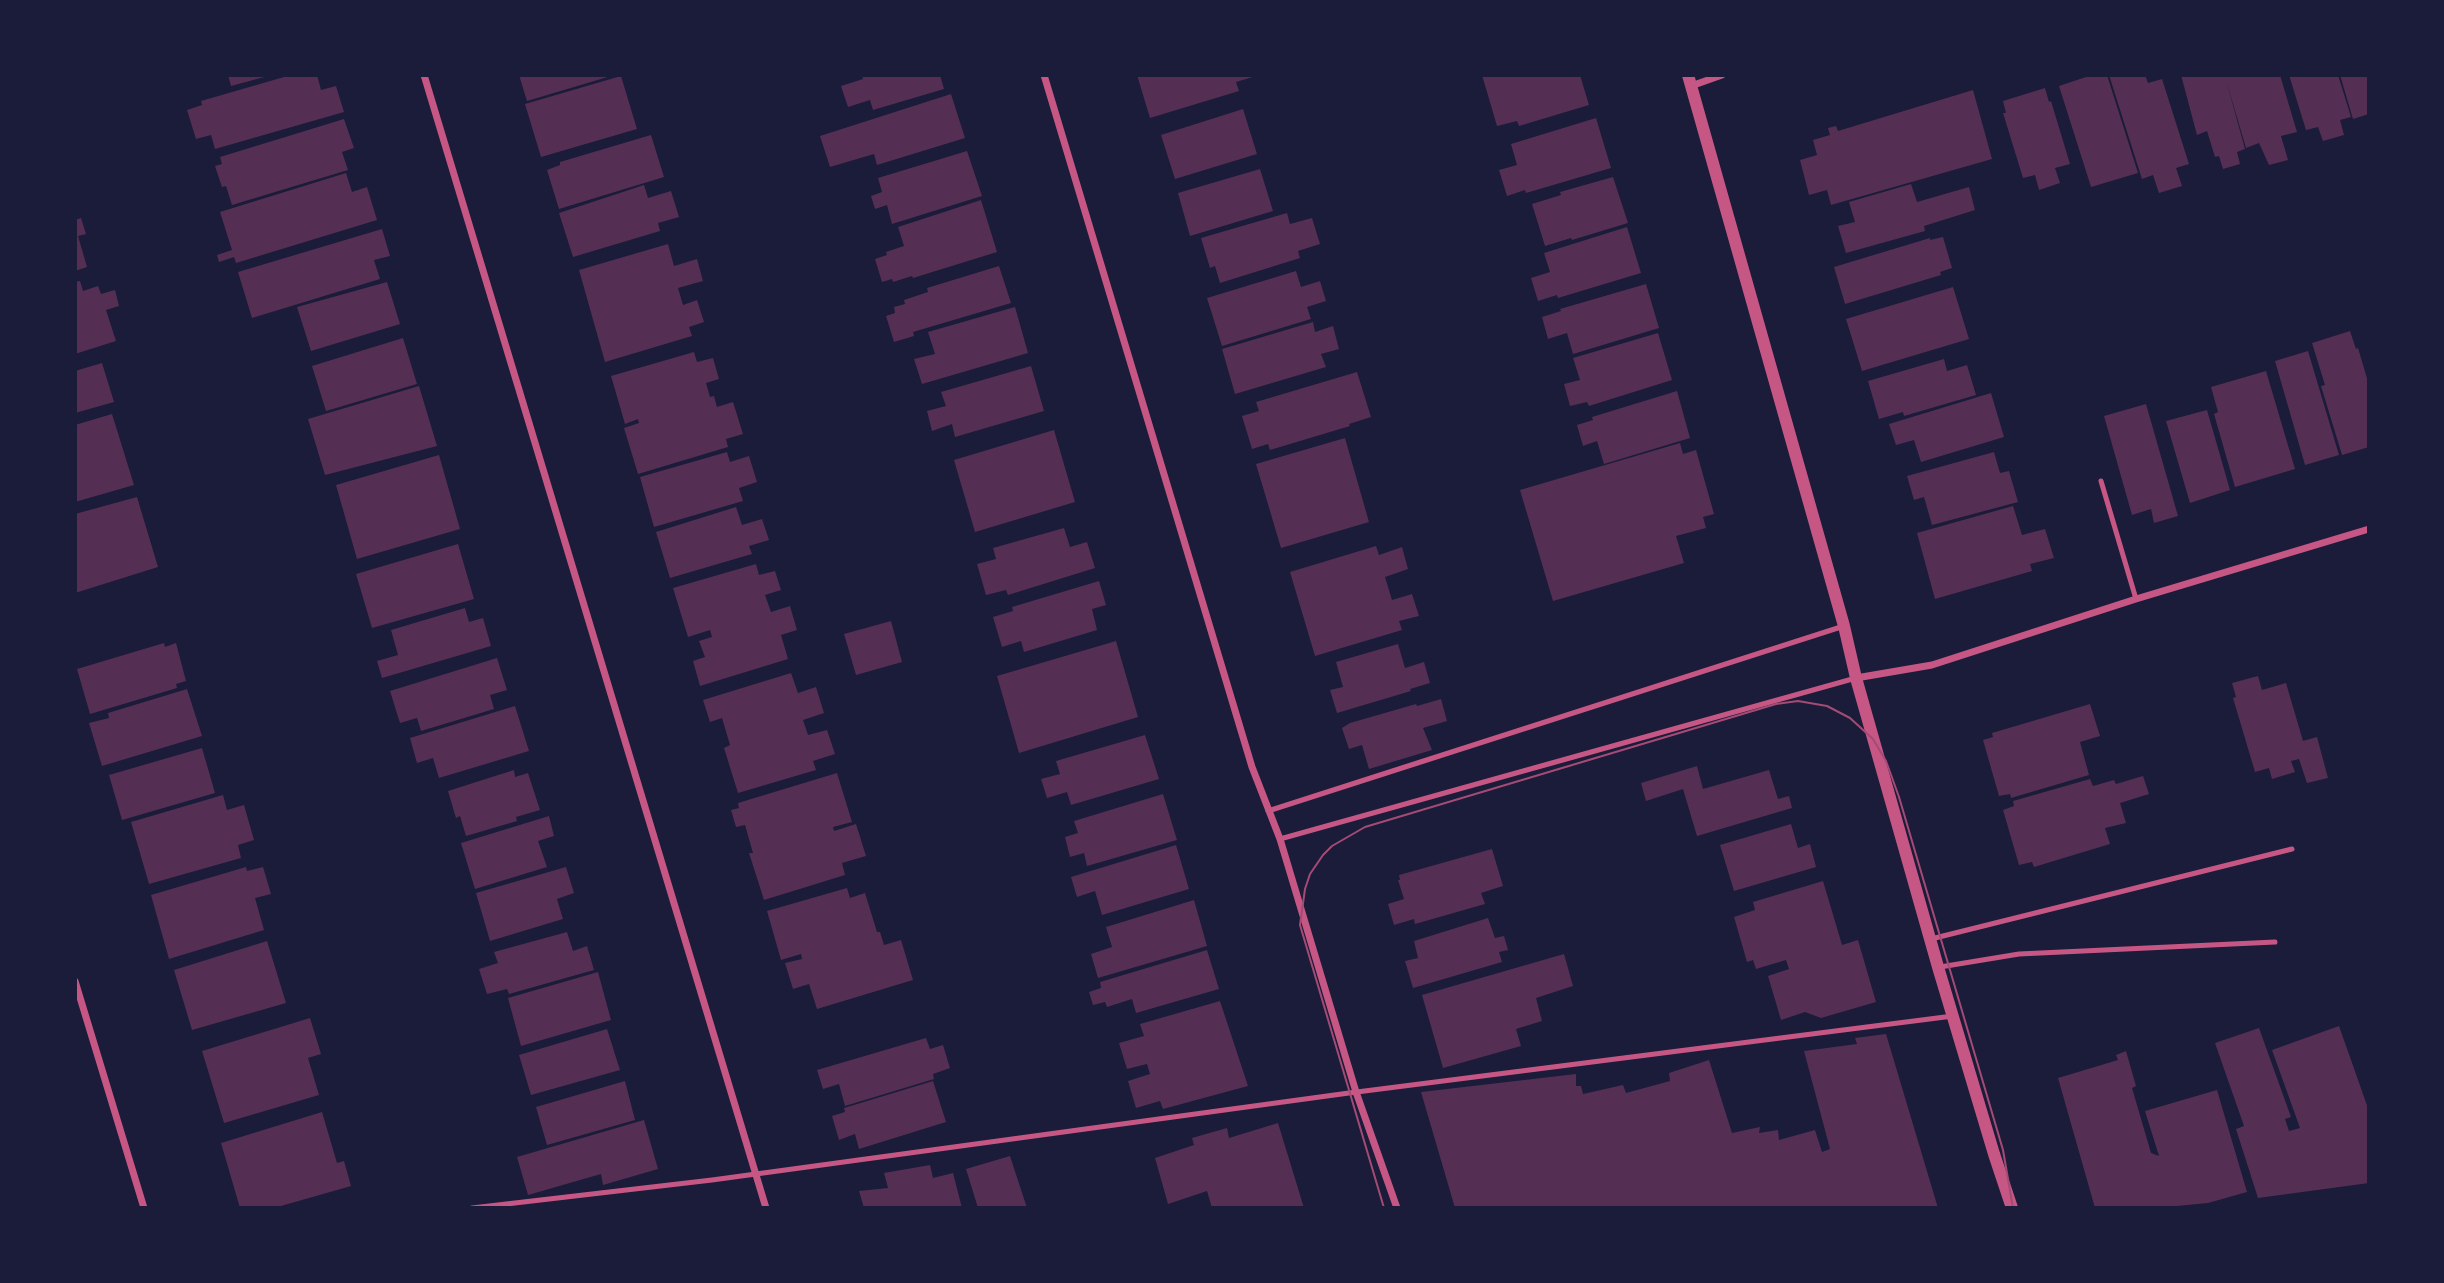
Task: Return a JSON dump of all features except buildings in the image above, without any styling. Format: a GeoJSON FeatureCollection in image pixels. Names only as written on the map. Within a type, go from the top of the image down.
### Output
{"type":"FeatureCollection","features":[{"type":"Feature","properties":{"kind":"street"},"geometry":{"type":"LineString","coordinates":[[424,75],[766,1208]]}},
{"type":"Feature","properties":{"kind":"street"},"geometry":{"type":"LineString","coordinates":[[1044,75],[1252,767],[1279,839],[1356,1092],[1397,1208]]}},
{"type":"Feature","properties":{"kind":"street"},"geometry":{"type":"LineString","coordinates":[[1722,75],[1689,80],[1938,968],[2012,1208]]}},
{"type":"Feature","properties":{"kind":"street"},"geometry":{"type":"LineString","coordinates":[[1856,678],[1932,665],[2136,599],[2369,529]]}},
{"type":"Feature","properties":{"kind":"street"},"geometry":{"type":"LineString","coordinates":[[75,981],[144,1208]]}},
{"type":"Feature","properties":{"kind":"lane"},"geometry":{"type":"LineString","coordinates":[[2102,481],[2136,599]]}},
{"type":"Feature","properties":{"kind":"lane"},"geometry":{"type":"LineString","coordinates":[[1268,811],[1844,625]]}},
{"type":"Feature","properties":{"kind":"lane"},"geometry":{"type":"LineString","coordinates":[[1279,839],[1856,678]]}},
{"type":"Feature","properties":{"kind":"lane"},"geometry":{"type":"LineString","coordinates":[[1931,939],[2292,849]]}},
{"type":"Feature","properties":{"kind":"lane"},"geometry":{"type":"LineString","coordinates":[[1938,968],[2019,954],[2275,942]]}},
{"type":"Feature","properties":{"kind":"lane"},"geometry":{"type":"LineString","coordinates":[[472,1208],[757,1174],[1356,1092],[1953,1016]]}},
{"type":"Feature","properties":{"kind":"tram line"},"geometry":{"type":"LineString","coordinates":[[1384,1208],[1300,925],[1305,889],[1310,874],[1323,855],[1332,846],[1365,827],[1776,704],[1798,701],[1827,706],[1850,718],[1873,739],[1886,761],[2003,1150],[2013,1208]]}}]}
